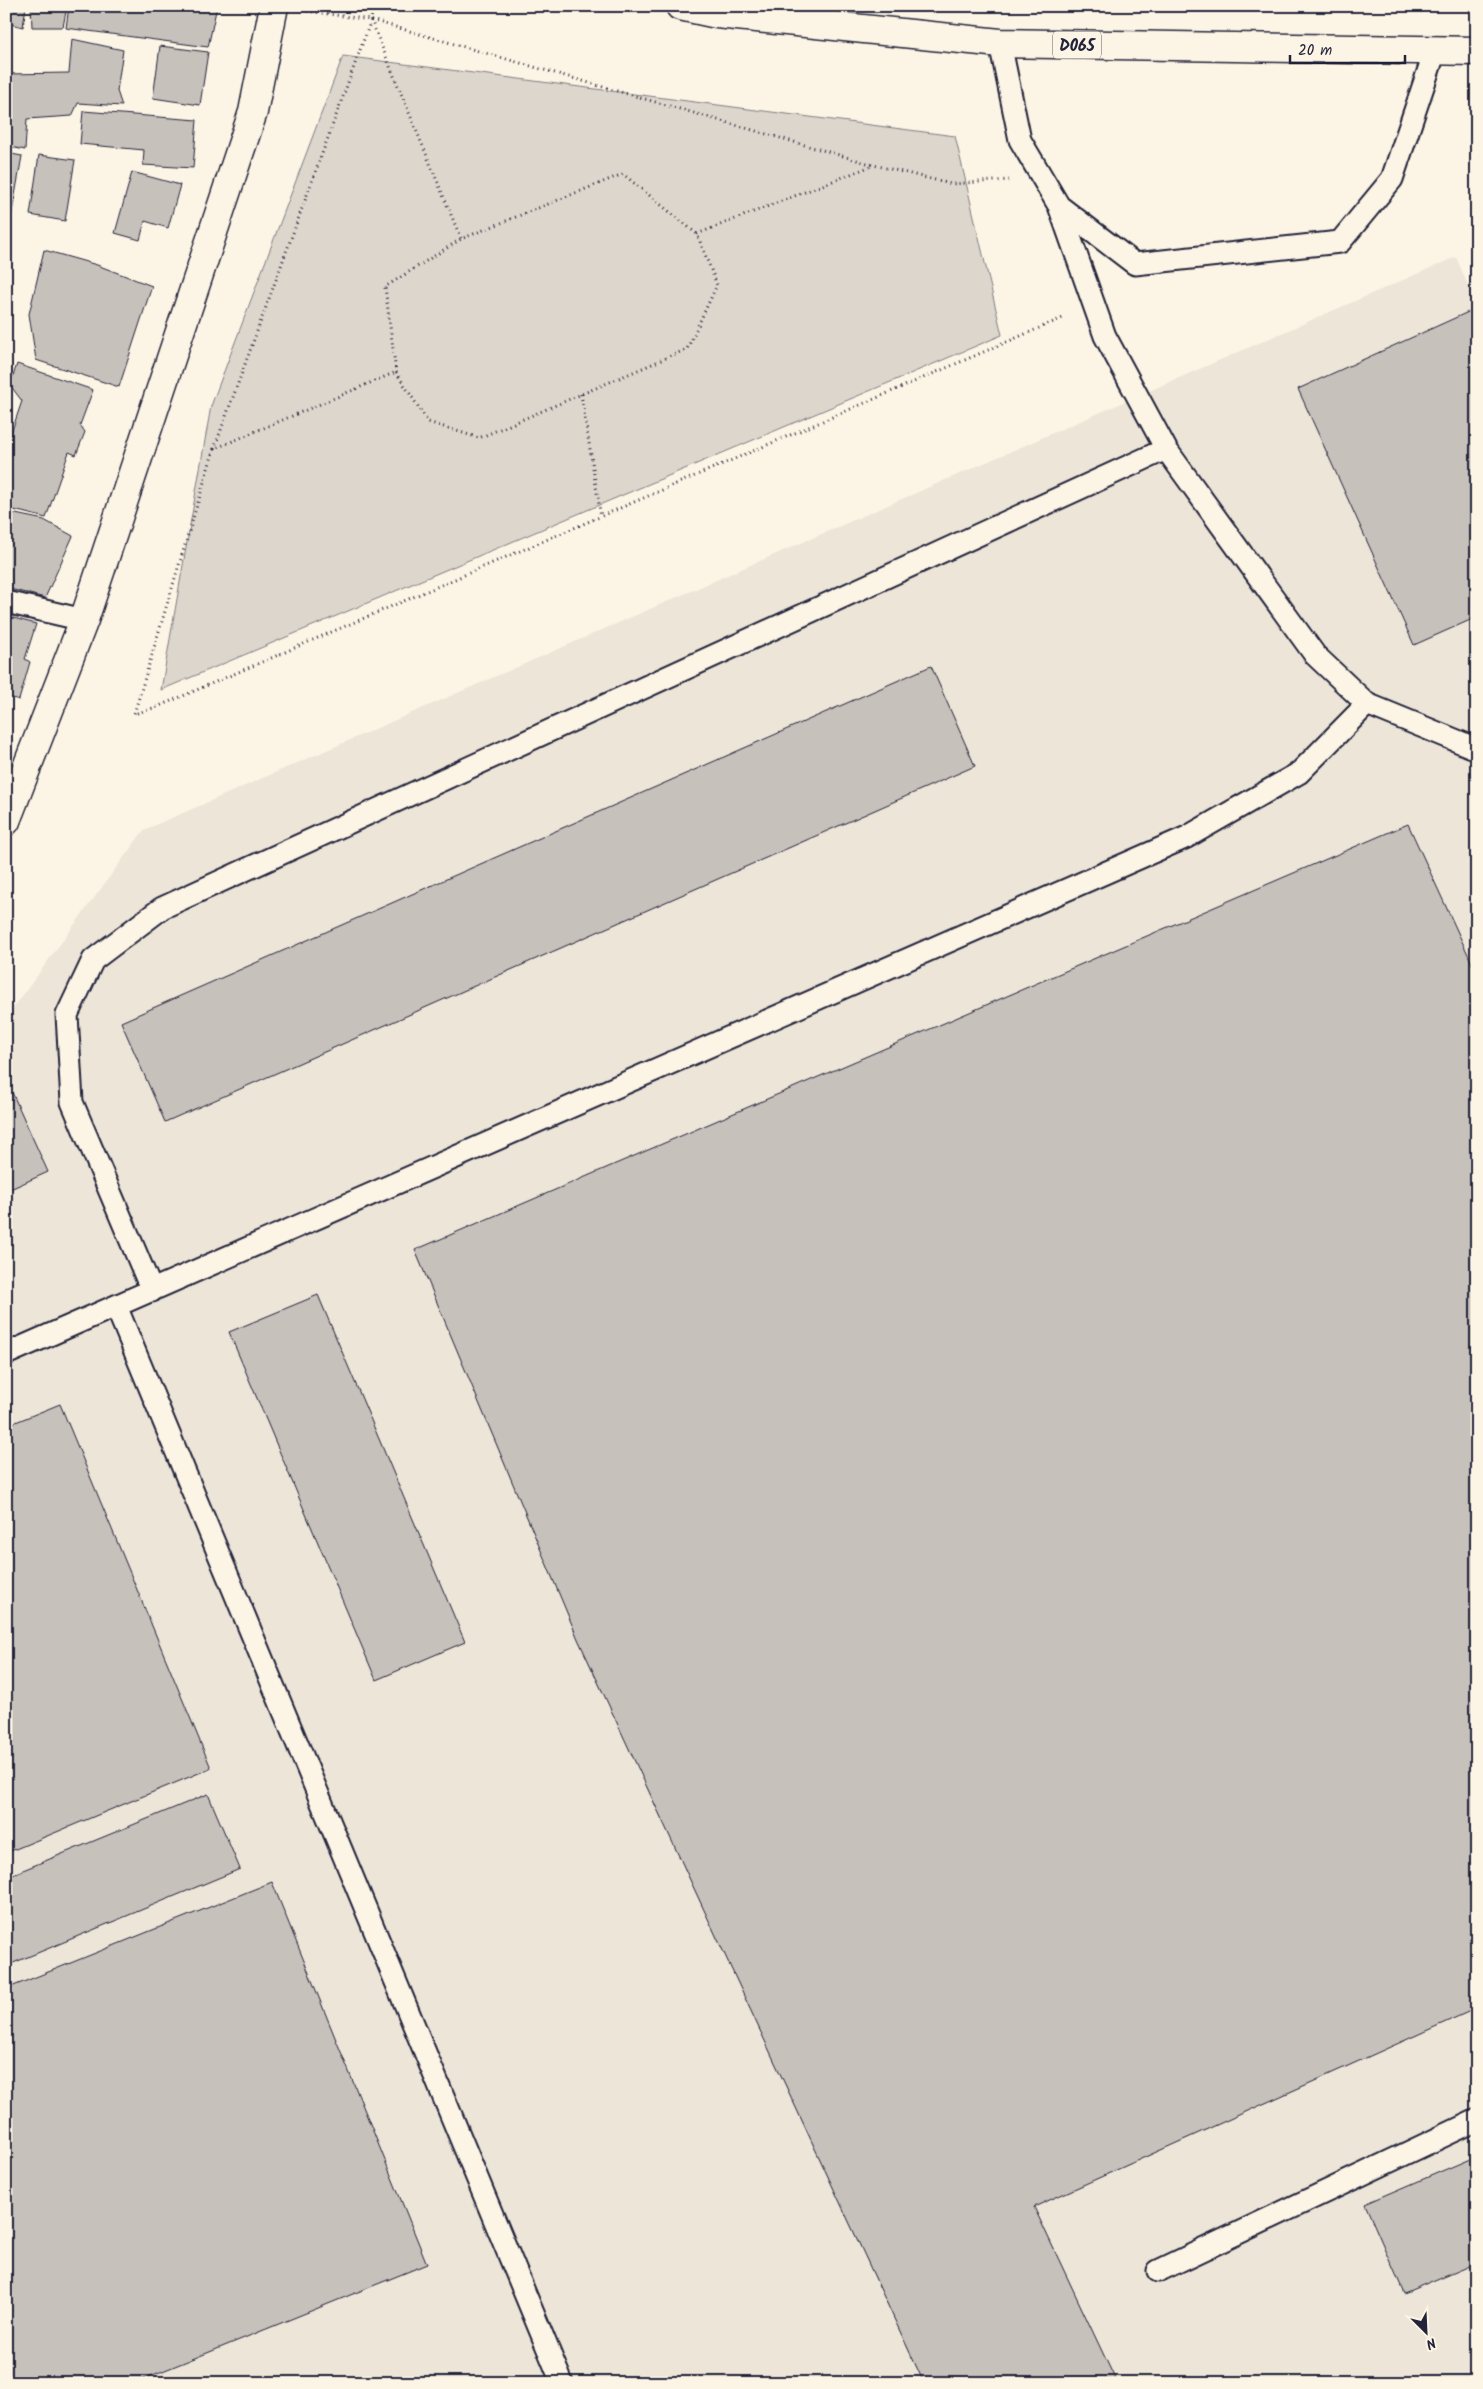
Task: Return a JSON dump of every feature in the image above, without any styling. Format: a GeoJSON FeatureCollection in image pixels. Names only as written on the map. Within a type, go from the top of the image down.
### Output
{"type":"FeatureCollection","features":[{"type":"Feature","properties":{"kind":"street"},"geometry":{"type":"LineString","coordinates":[[6,821],[84,620],[253,112],[274,6]]}},
{"type":"Feature","properties":{"kind":"street","name":"D065"},"geometry":{"type":"LineString","coordinates":[[680,6],[716,14],[1000,43],[1477,51]]}},
{"type":"Feature","properties":{"kind":"lane"},"geometry":{"type":"LineString","coordinates":[[1000,43],[1020,140],[1059,206],[1105,336],[1166,449],[1315,655],[1367,704],[1477,749]]}},
{"type":"Feature","properties":{"kind":"lane"},"geometry":{"type":"LineString","coordinates":[[1059,206],[1135,264],[1340,242],[1392,178],[1434,51]]}},
{"type":"Feature","properties":{"kind":"lane"},"geometry":{"type":"LineString","coordinates":[[152,1291],[72,1102],[66,1015],[93,960],[162,908],[1166,449]]}},
{"type":"Feature","properties":{"kind":"lane"},"geometry":{"type":"LineString","coordinates":[[6,602],[84,620]]}},
{"type":"Feature","properties":{"kind":"lane"},"geometry":{"type":"LineString","coordinates":[[6,1354],[1187,837],[1299,773],[1367,704]]}},
{"type":"Feature","properties":{"kind":"lane"},"geometry":{"type":"LineString","coordinates":[[116,1306],[562,2383]]}},
{"type":"Feature","properties":{"kind":"lane"},"geometry":{"type":"LineString","coordinates":[[1158,2271],[1477,2120]]}},
{"type":"Feature","properties":{"kind":"path"},"geometry":{"type":"LineString","coordinates":[[373,6],[372,20],[214,449],[134,714],[157,708],[1094,304]]}},
{"type":"Feature","properties":{"kind":"path"},"geometry":{"type":"LineString","coordinates":[[305,10],[372,20],[874,165],[951,184],[1042,178]]}},
{"type":"Feature","properties":{"kind":"path"},"geometry":{"type":"LineString","coordinates":[[372,20],[461,239]]}},
{"type":"Feature","properties":{"kind":"path"},"geometry":{"type":"LineString","coordinates":[[696,234],[874,165]]}},
{"type":"Feature","properties":{"kind":"path"},"geometry":{"type":"LineString","coordinates":[[623,174],[696,234],[717,285],[687,349],[479,438],[428,422],[396,372],[385,287],[461,239],[623,174]]}},
{"type":"Feature","properties":{"kind":"path"},"geometry":{"type":"LineString","coordinates":[[214,449],[396,372]]}},
{"type":"Feature","properties":{"kind":"path"},"geometry":{"type":"LineString","coordinates":[[581,394],[601,517]]}},
{"type":"Feature","properties":{"kind":"shaded area"},"geometry":{"type":"Polygon","coordinates":[[[343,56],[955,136],[1002,335],[161,690],[211,406],[343,56]]]}},
{"type":"Feature","properties":{"kind":"shaded area"},"geometry":{"type":"Polygon","coordinates":[[[1456,257],[1477,307],[1477,2383],[6,2383],[6,1018],[144,830],[1456,257]]]}},
{"type":"Feature","properties":{"kind":"building"},"geometry":{"type":"Polygon","coordinates":[[[6,6],[26,6],[23,27],[6,23],[6,6]]]}},
{"type":"Feature","properties":{"kind":"building"},"geometry":{"type":"Polygon","coordinates":[[[31,6],[67,6],[63,27],[32,27],[31,6]]]}},
{"type":"Feature","properties":{"kind":"building"},"geometry":{"type":"Polygon","coordinates":[[[69,6],[217,6],[208,47],[66,28],[69,6]]]}},
{"type":"Feature","properties":{"kind":"building"},"geometry":{"type":"Polygon","coordinates":[[[72,39],[123,50],[117,91],[122,106],[78,103],[72,116],[27,119],[25,150],[6,146],[6,74],[69,73],[72,39]]]}},
{"type":"Feature","properties":{"kind":"building"},"geometry":{"type":"Polygon","coordinates":[[[160,46],[208,52],[200,105],[153,98],[160,46]]]}},
{"type":"Feature","properties":{"kind":"building"},"geometry":{"type":"Polygon","coordinates":[[[83,111],[197,120],[193,168],[143,165],[144,150],[80,144],[83,111]]]}},
{"type":"Feature","properties":{"kind":"building"},"geometry":{"type":"Polygon","coordinates":[[[6,153],[22,156],[6,246],[6,153]]]}},
{"type":"Feature","properties":{"kind":"building"},"geometry":{"type":"Polygon","coordinates":[[[39,155],[75,160],[65,221],[30,215],[39,155]]]}},
{"type":"Feature","properties":{"kind":"building"},"geometry":{"type":"Polygon","coordinates":[[[132,172],[180,185],[168,228],[145,221],[140,240],[115,233],[132,172]]]}},
{"type":"Feature","properties":{"kind":"building"},"geometry":{"type":"Polygon","coordinates":[[[44,250],[97,265],[152,286],[119,387],[36,360],[29,314],[44,250]]]}},
{"type":"Feature","properties":{"kind":"building"},"geometry":{"type":"Polygon","coordinates":[[[1477,308],[1477,617],[1414,645],[1298,389],[1477,308]]]}},
{"type":"Feature","properties":{"kind":"building"},"geometry":{"type":"Polygon","coordinates":[[[17,364],[93,390],[80,425],[85,432],[76,455],[69,452],[46,518],[6,508],[6,448],[22,401],[10,385],[17,364]]]}},
{"type":"Feature","properties":{"kind":"building"},"geometry":{"type":"Polygon","coordinates":[[[6,512],[44,520],[73,536],[45,598],[6,588],[6,512]]]}},
{"type":"Feature","properties":{"kind":"building"},"geometry":{"type":"Polygon","coordinates":[[[6,616],[36,624],[25,659],[30,662],[19,700],[6,696],[6,616]]]}},
{"type":"Feature","properties":{"kind":"building"},"geometry":{"type":"Polygon","coordinates":[[[931,666],[975,766],[165,1122],[121,1022],[931,666]]]}},
{"type":"Feature","properties":{"kind":"building"},"geometry":{"type":"Polygon","coordinates":[[[1408,824],[1477,974],[1477,2008],[1034,2207],[1117,2383],[924,2383],[578,1639],[415,1250],[1408,824]]]}},
{"type":"Feature","properties":{"kind":"building"},"geometry":{"type":"Polygon","coordinates":[[[6,1079],[48,1172],[6,1191],[6,1079]]]}},
{"type":"Feature","properties":{"kind":"building"},"geometry":{"type":"Polygon","coordinates":[[[318,1295],[465,1642],[376,1680],[229,1332],[318,1295]]]}},
{"type":"Feature","properties":{"kind":"building"},"geometry":{"type":"Polygon","coordinates":[[[60,1404],[211,1768],[6,1853],[6,1426],[60,1404]]]}},
{"type":"Feature","properties":{"kind":"building"},"geometry":{"type":"Polygon","coordinates":[[[208,1794],[240,1869],[6,1966],[6,1877],[208,1794]]]}},
{"type":"Feature","properties":{"kind":"building"},"geometry":{"type":"Polygon","coordinates":[[[272,1882],[427,2264],[133,2383],[6,2383],[6,1989],[272,1882]]]}},
{"type":"Feature","properties":{"kind":"building"},"geometry":{"type":"Polygon","coordinates":[[[1477,2156],[1477,2262],[1404,2293],[1365,2204],[1477,2156]]]}}]}
